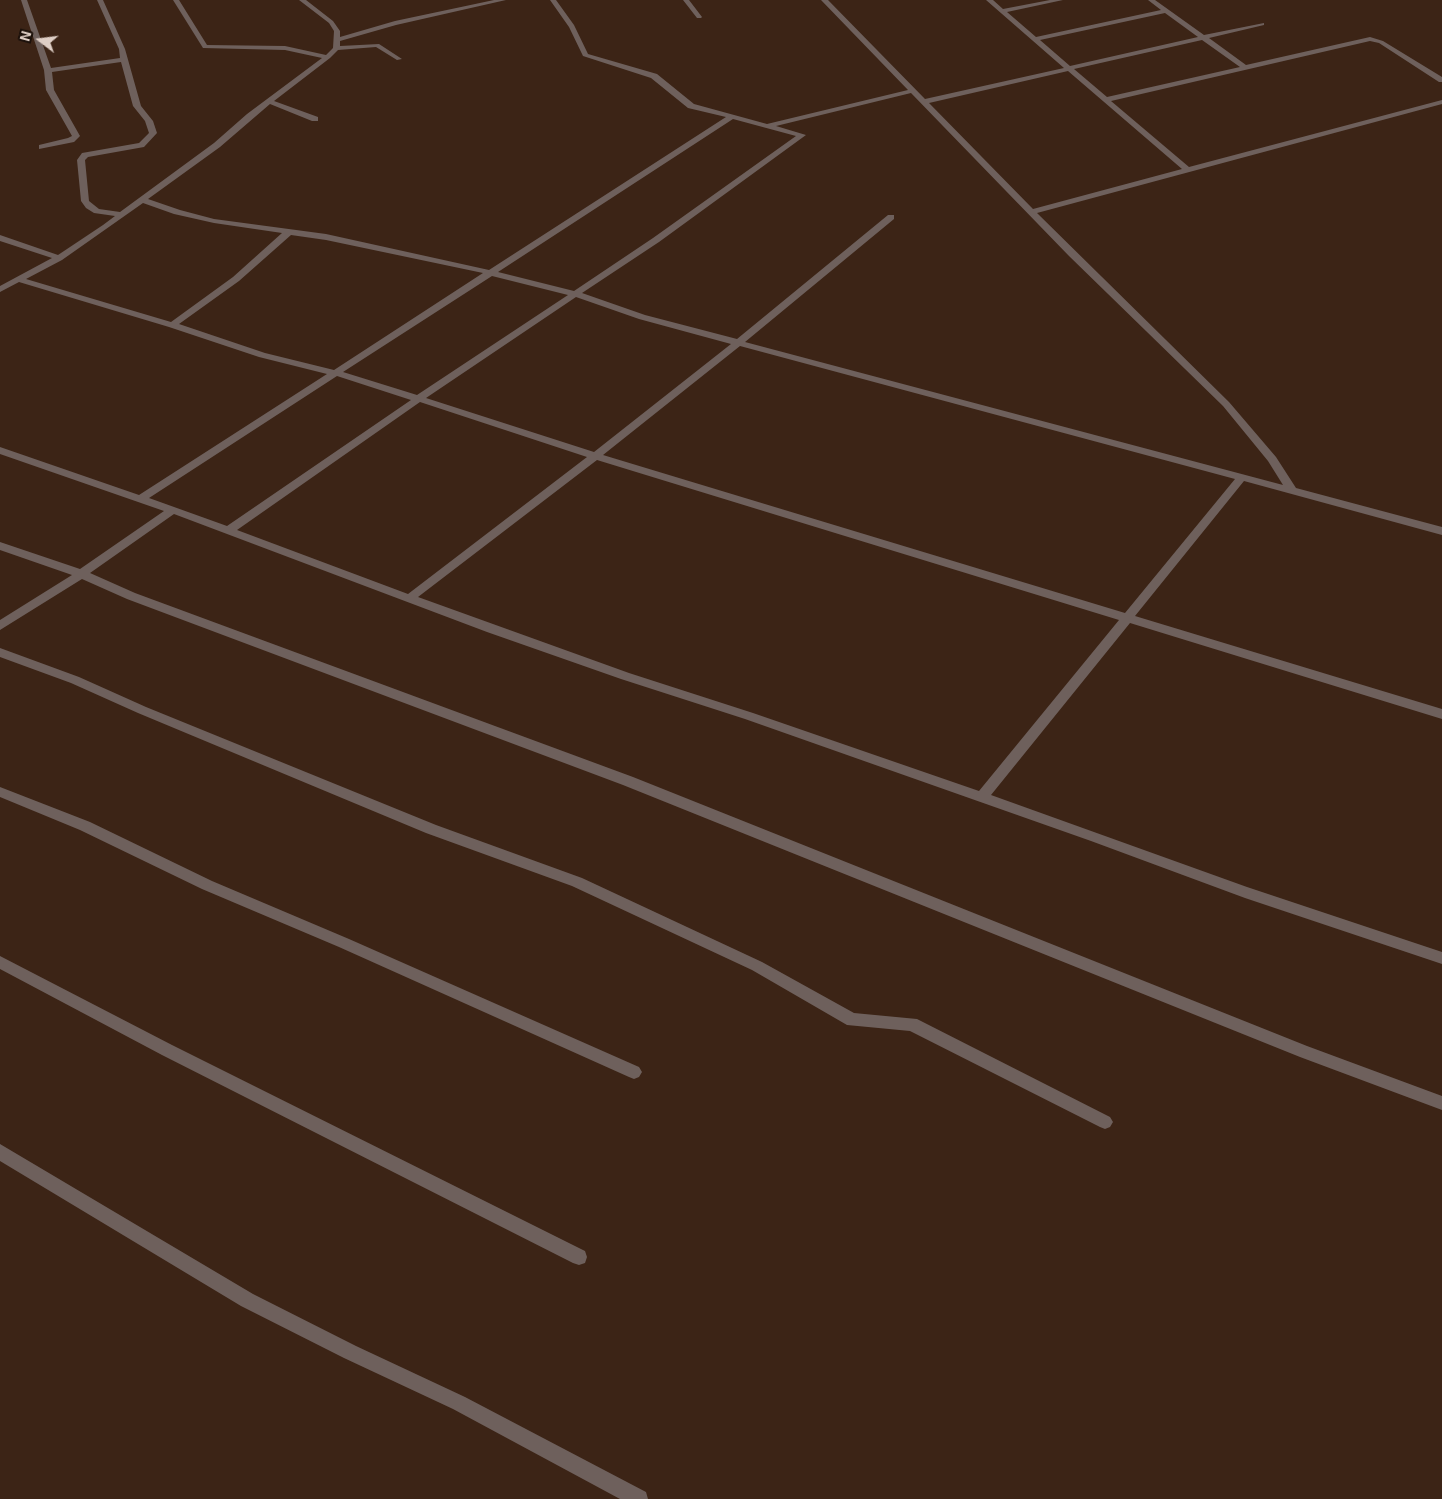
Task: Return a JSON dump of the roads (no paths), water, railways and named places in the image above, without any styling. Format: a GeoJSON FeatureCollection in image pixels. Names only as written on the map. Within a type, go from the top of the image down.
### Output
{"type":"FeatureCollection","features":[{"type":"Feature","properties":{"kind":"street"},"geometry":{"type":"LineString","coordinates":[[24,0],[48,70],[50,90],[76,136],[71,140],[42,146]]}},
{"type":"Feature","properties":{"kind":"street"},"geometry":{"type":"LineString","coordinates":[[100,0],[122,50],[137,106],[149,121],[153,133],[141,145],[85,155],[81,160],[86,201],[89,206],[97,211],[122,215]]}},
{"type":"Feature","properties":{"kind":"street"},"geometry":{"type":"LineString","coordinates":[[176,0],[205,47],[285,48],[328,57]]}},
{"type":"Feature","properties":{"kind":"street"},"geometry":{"type":"LineString","coordinates":[[0,289],[59,258],[122,215],[328,57],[336,44],[337,31],[331,22],[302,0]]}},
{"type":"Feature","properties":{"kind":"street"},"geometry":{"type":"LineString","coordinates":[[336,44],[395,23],[503,0]]}},
{"type":"Feature","properties":{"kind":"street"},"geometry":{"type":"LineString","coordinates":[[229,530],[418,399],[656,240],[802,135],[730,118],[691,106],[654,76],[585,55],[572,26],[553,0]]}},
{"type":"Feature","properties":{"kind":"street"},"geometry":{"type":"LineString","coordinates":[[686,0],[700,17]]}},
{"type":"Feature","properties":{"kind":"street"},"geometry":{"type":"LineString","coordinates":[[824,0],[1031,212],[1226,404],[1272,459],[1292,490]]}},
{"type":"Feature","properties":{"kind":"street"},"geometry":{"type":"LineString","coordinates":[[989,0],[1189,171]]}},
{"type":"Feature","properties":{"kind":"street"},"geometry":{"type":"LineString","coordinates":[[1002,11],[1060,0]]}},
{"type":"Feature","properties":{"kind":"street"},"geometry":{"type":"LineString","coordinates":[[1151,0],[1205,37],[1244,67]]}},
{"type":"Feature","properties":{"kind":"street"},"geometry":{"type":"LineString","coordinates":[[1035,39],[1167,11]]}},
{"type":"Feature","properties":{"kind":"street"},"geometry":{"type":"LineString","coordinates":[[923,102],[1262,24]]}},
{"type":"Feature","properties":{"kind":"street"},"geometry":{"type":"LineString","coordinates":[[1106,100],[1370,39],[1381,42],[1442,80]]}},
{"type":"Feature","properties":{"kind":"street"},"geometry":{"type":"LineString","coordinates":[[336,44],[377,45],[399,59]]}},
{"type":"Feature","properties":{"kind":"street"},"geometry":{"type":"LineString","coordinates":[[48,70],[124,60]]}},
{"type":"Feature","properties":{"kind":"street"},"geometry":{"type":"LineString","coordinates":[[765,126],[912,91]]}},
{"type":"Feature","properties":{"kind":"street"},"geometry":{"type":"LineString","coordinates":[[270,102],[315,119]]}},
{"type":"Feature","properties":{"kind":"street"},"geometry":{"type":"LineString","coordinates":[[1031,212],[1442,102]]}},
{"type":"Feature","properties":{"kind":"street"},"geometry":{"type":"LineString","coordinates":[[140,498],[730,118]]}},
{"type":"Feature","properties":{"kind":"street"},"geometry":{"type":"LineString","coordinates":[[142,200],[176,212],[214,221],[290,231],[444,261],[576,294],[642,317],[1442,531]]}},
{"type":"Feature","properties":{"kind":"street"},"geometry":{"type":"LineString","coordinates":[[410,598],[738,343],[891,217]]}},
{"type":"Feature","properties":{"kind":"street"},"geometry":{"type":"LineString","coordinates":[[172,325],[236,279],[290,231]]}},
{"type":"Feature","properties":{"kind":"street"},"geometry":{"type":"LineString","coordinates":[[0,238],[59,258]]}},
{"type":"Feature","properties":{"kind":"street"},"geometry":{"type":"LineString","coordinates":[[20,280],[172,325],[262,355],[334,373],[595,456],[1442,714]]}},
{"type":"Feature","properties":{"kind":"street"},"geometry":{"type":"LineString","coordinates":[[0,450],[229,530],[625,676],[749,716],[1096,837],[1245,892],[1442,958]]}},
{"type":"Feature","properties":{"kind":"street"},"geometry":{"type":"LineString","coordinates":[[981,798],[1242,477]]}},
{"type":"Feature","properties":{"kind":"street"},"geometry":{"type":"LineString","coordinates":[[0,626],[81,574],[173,510]]}},
{"type":"Feature","properties":{"kind":"street"},"geometry":{"type":"LineString","coordinates":[[0,546],[81,574],[131,596],[628,781],[1296,1048],[1442,1103]]}},
{"type":"Feature","properties":{"kind":"street"},"geometry":{"type":"LineString","coordinates":[[0,652],[68,677],[142,710],[431,829],[577,882],[757,966],[852,1020],[912,1024],[1105,1122]]}},
{"type":"Feature","properties":{"kind":"street"},"geometry":{"type":"LineString","coordinates":[[0,792],[85,826],[208,884],[634,1072]]}},
{"type":"Feature","properties":{"kind":"street"},"geometry":{"type":"LineString","coordinates":[[0,962],[175,1054],[579,1257]]}},
{"type":"Feature","properties":{"kind":"street"},"geometry":{"type":"LineString","coordinates":[[0,1152],[247,1300],[459,1404],[639,1499]]}}]}
